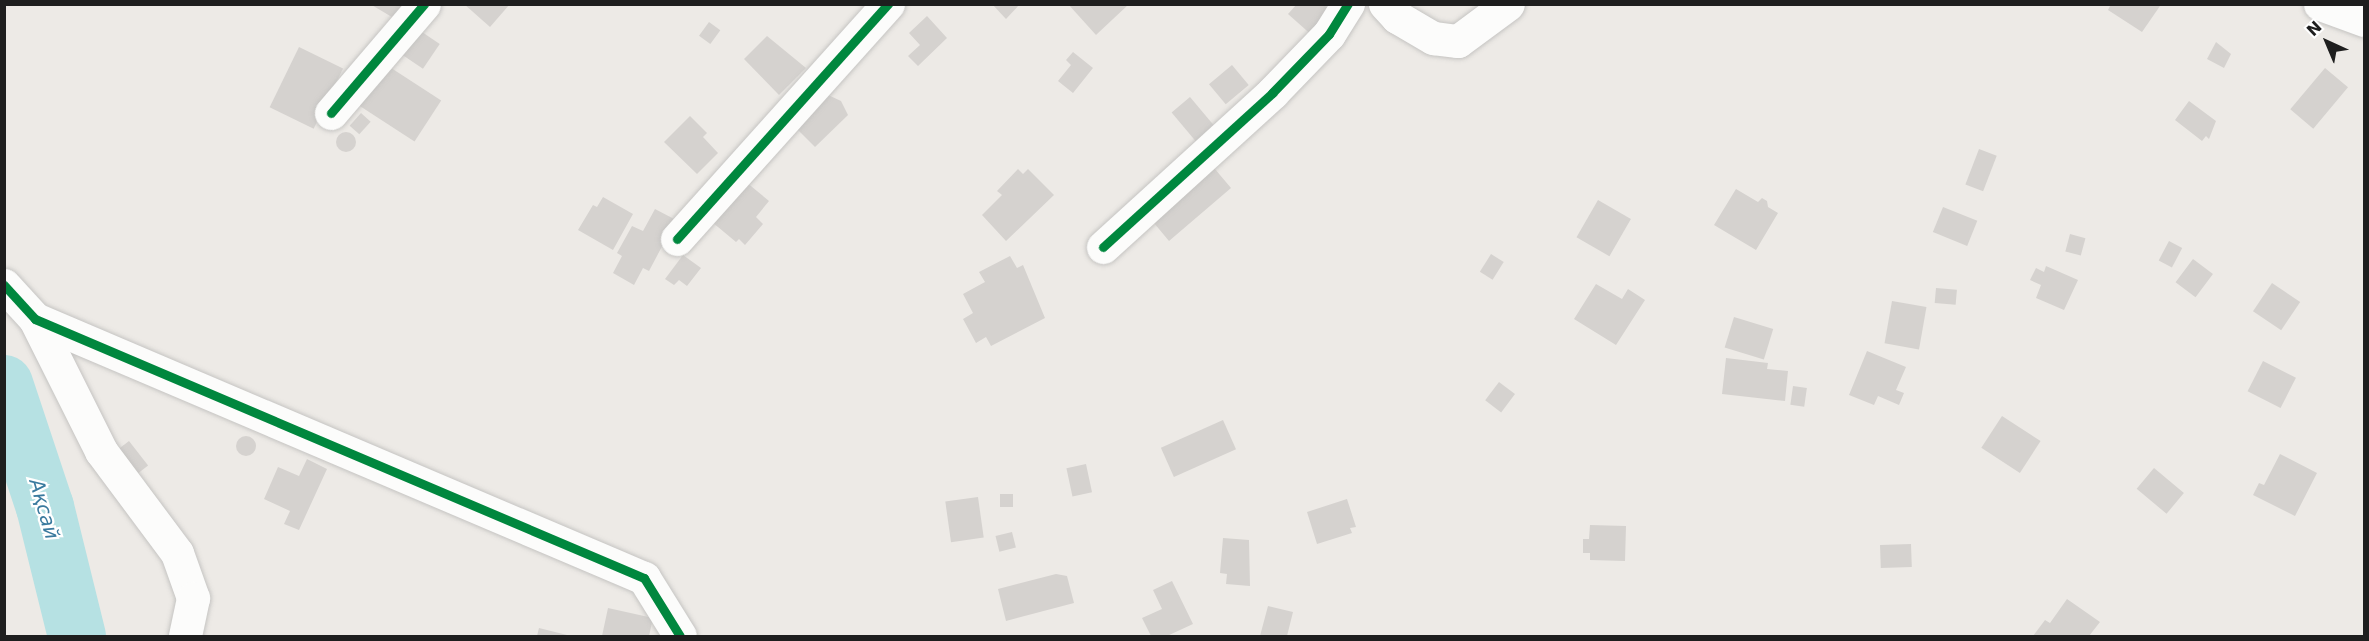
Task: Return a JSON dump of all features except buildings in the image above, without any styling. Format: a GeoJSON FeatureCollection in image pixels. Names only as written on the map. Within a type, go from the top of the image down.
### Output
{"type":"FeatureCollection","features":[{"type":"Feature","properties":{"kind":"street"},"geometry":{"type":"LineString","coordinates":[[331,113],[424,4]]}},
{"type":"Feature","properties":{"kind":"street"},"geometry":{"type":"LineString","coordinates":[[1103,247],[1272,93],[1329,34],[1348,4]]}},
{"type":"Feature","properties":{"kind":"street"},"geometry":{"type":"LineString","coordinates":[[1385,4],[1397,17],[1433,38],[1458,41],[1508,4]]}},
{"type":"Feature","properties":{"kind":"street"},"geometry":{"type":"LineString","coordinates":[[2320,4],[2364,20]]}},
{"type":"Feature","properties":{"kind":"street"},"geometry":{"type":"LineString","coordinates":[[677,239],[885,5]]}},
{"type":"Feature","properties":{"kind":"street"},"geometry":{"type":"LineString","coordinates":[[4,285],[35,319],[101,451],[177,553],[193,598],[185,636]]}},
{"type":"Feature","properties":{"kind":"street"},"geometry":{"type":"LineString","coordinates":[[35,319],[644,578],[680,636]]}},
{"type":"Feature","properties":{"kind":"waterway","name":"Ақсай"},"geometry":{"type":"LineString","coordinates":[[4,384],[45,507],[77,636]]}},
{"type":"Feature","properties":{"kind":"cycle path"},"geometry":{"type":"LineString","coordinates":[[331,113],[424,4]]}},
{"type":"Feature","properties":{"kind":"cycle path"},"geometry":{"type":"LineString","coordinates":[[677,239],[888,4]]}},
{"type":"Feature","properties":{"kind":"cycle path"},"geometry":{"type":"LineString","coordinates":[[1103,247],[1272,93],[1329,34],[1348,4]]}},
{"type":"Feature","properties":{"kind":"cycle path"},"geometry":{"type":"LineString","coordinates":[[4,285],[35,319],[644,578],[680,636]]}}]}
